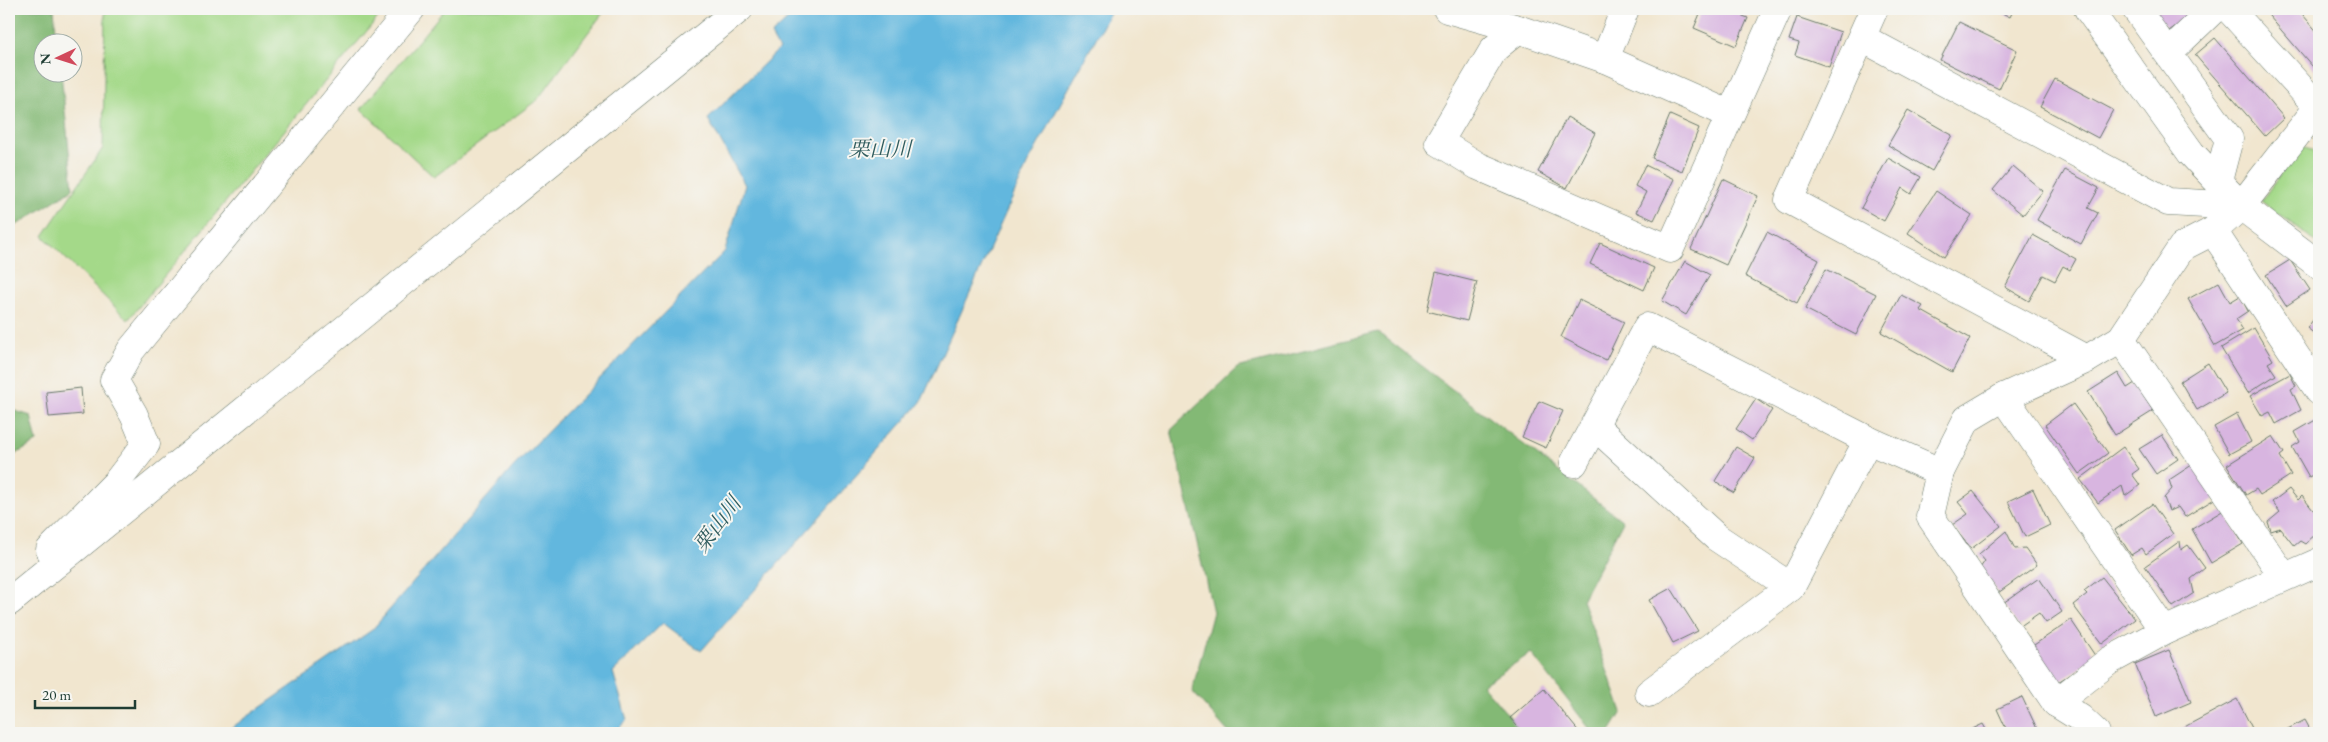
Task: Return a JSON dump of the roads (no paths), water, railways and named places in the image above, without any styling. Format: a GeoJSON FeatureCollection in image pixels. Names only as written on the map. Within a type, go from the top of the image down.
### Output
{"type":"FeatureCollection","features":[{"type":"Feature","properties":{"kind":"street"},"geometry":{"type":"LineString","coordinates":[[14,598],[31,569],[116,483],[146,444],[134,414],[114,380],[131,350],[411,9]]}},
{"type":"Feature","properties":{"kind":"street"},"geometry":{"type":"LineString","coordinates":[[14,598],[739,9]]}},
{"type":"Feature","properties":{"kind":"street"},"geometry":{"type":"LineString","coordinates":[[1448,9],[1518,29],[1605,59],[1729,114]]}},
{"type":"Feature","properties":{"kind":"street"},"geometry":{"type":"LineString","coordinates":[[1605,59],[1625,9]]}},
{"type":"Feature","properties":{"kind":"street"},"geometry":{"type":"LineString","coordinates":[[1518,29],[1494,49],[1439,142],[1478,166],[1670,249],[1729,114],[1778,9]]}},
{"type":"Feature","properties":{"kind":"street"},"geometry":{"type":"LineString","coordinates":[[1874,9],[1789,200],[2086,360]]}},
{"type":"Feature","properties":{"kind":"street"},"geometry":{"type":"LineString","coordinates":[[2088,9],[2191,152],[2218,182],[2240,206],[2319,264]]}},
{"type":"Feature","properties":{"kind":"street"},"geometry":{"type":"LineString","coordinates":[[2136,9],[2169,52],[2229,140],[2218,182]]}},
{"type":"Feature","properties":{"kind":"street"},"geometry":{"type":"LineString","coordinates":[[2169,52],[2214,9]]}},
{"type":"Feature","properties":{"kind":"street"},"geometry":{"type":"LineString","coordinates":[[2096,733],[2080,718],[2056,703],[1930,516],[1940,472],[1967,418],[2004,397],[2086,360],[2121,339],[2182,247],[2213,231],[2240,206],[2319,106],[2229,9]]}},
{"type":"Feature","properties":{"kind":"street"},"geometry":{"type":"LineString","coordinates":[[1862,38],[2168,202],[2240,206]]}},
{"type":"Feature","properties":{"kind":"street"},"geometry":{"type":"LineString","coordinates":[[2213,231],[2319,391]]}},
{"type":"Feature","properties":{"kind":"street"},"geometry":{"type":"LineString","coordinates":[[1574,463],[1647,327],[1868,440],[1940,472]]}},
{"type":"Feature","properties":{"kind":"street"},"geometry":{"type":"LineString","coordinates":[[2121,339],[2284,577]]}},
{"type":"Feature","properties":{"kind":"street"},"geometry":{"type":"LineString","coordinates":[[2004,397],[2164,631]]}},
{"type":"Feature","properties":{"kind":"street"},"geometry":{"type":"LineString","coordinates":[[1595,426],[1716,537],[1791,587]]}},
{"type":"Feature","properties":{"kind":"street"},"geometry":{"type":"LineString","coordinates":[[1649,693],[1791,587],[1868,440]]}},
{"type":"Feature","properties":{"kind":"street"},"geometry":{"type":"LineString","coordinates":[[2056,703],[2109,661],[2164,631],[2319,562]]}},
{"type":"Feature","properties":{"kind":"water","name":"栗山川"},"geometry":{"type":"Polygon","coordinates":[[[800,9],[1112,9],[1028,163],[921,402],[701,651],[663,623],[613,672],[627,720],[614,733],[224,733],[372,630],[515,465],[725,251],[745,185],[708,119],[779,49],[771,35],[800,9]]]}}]}
